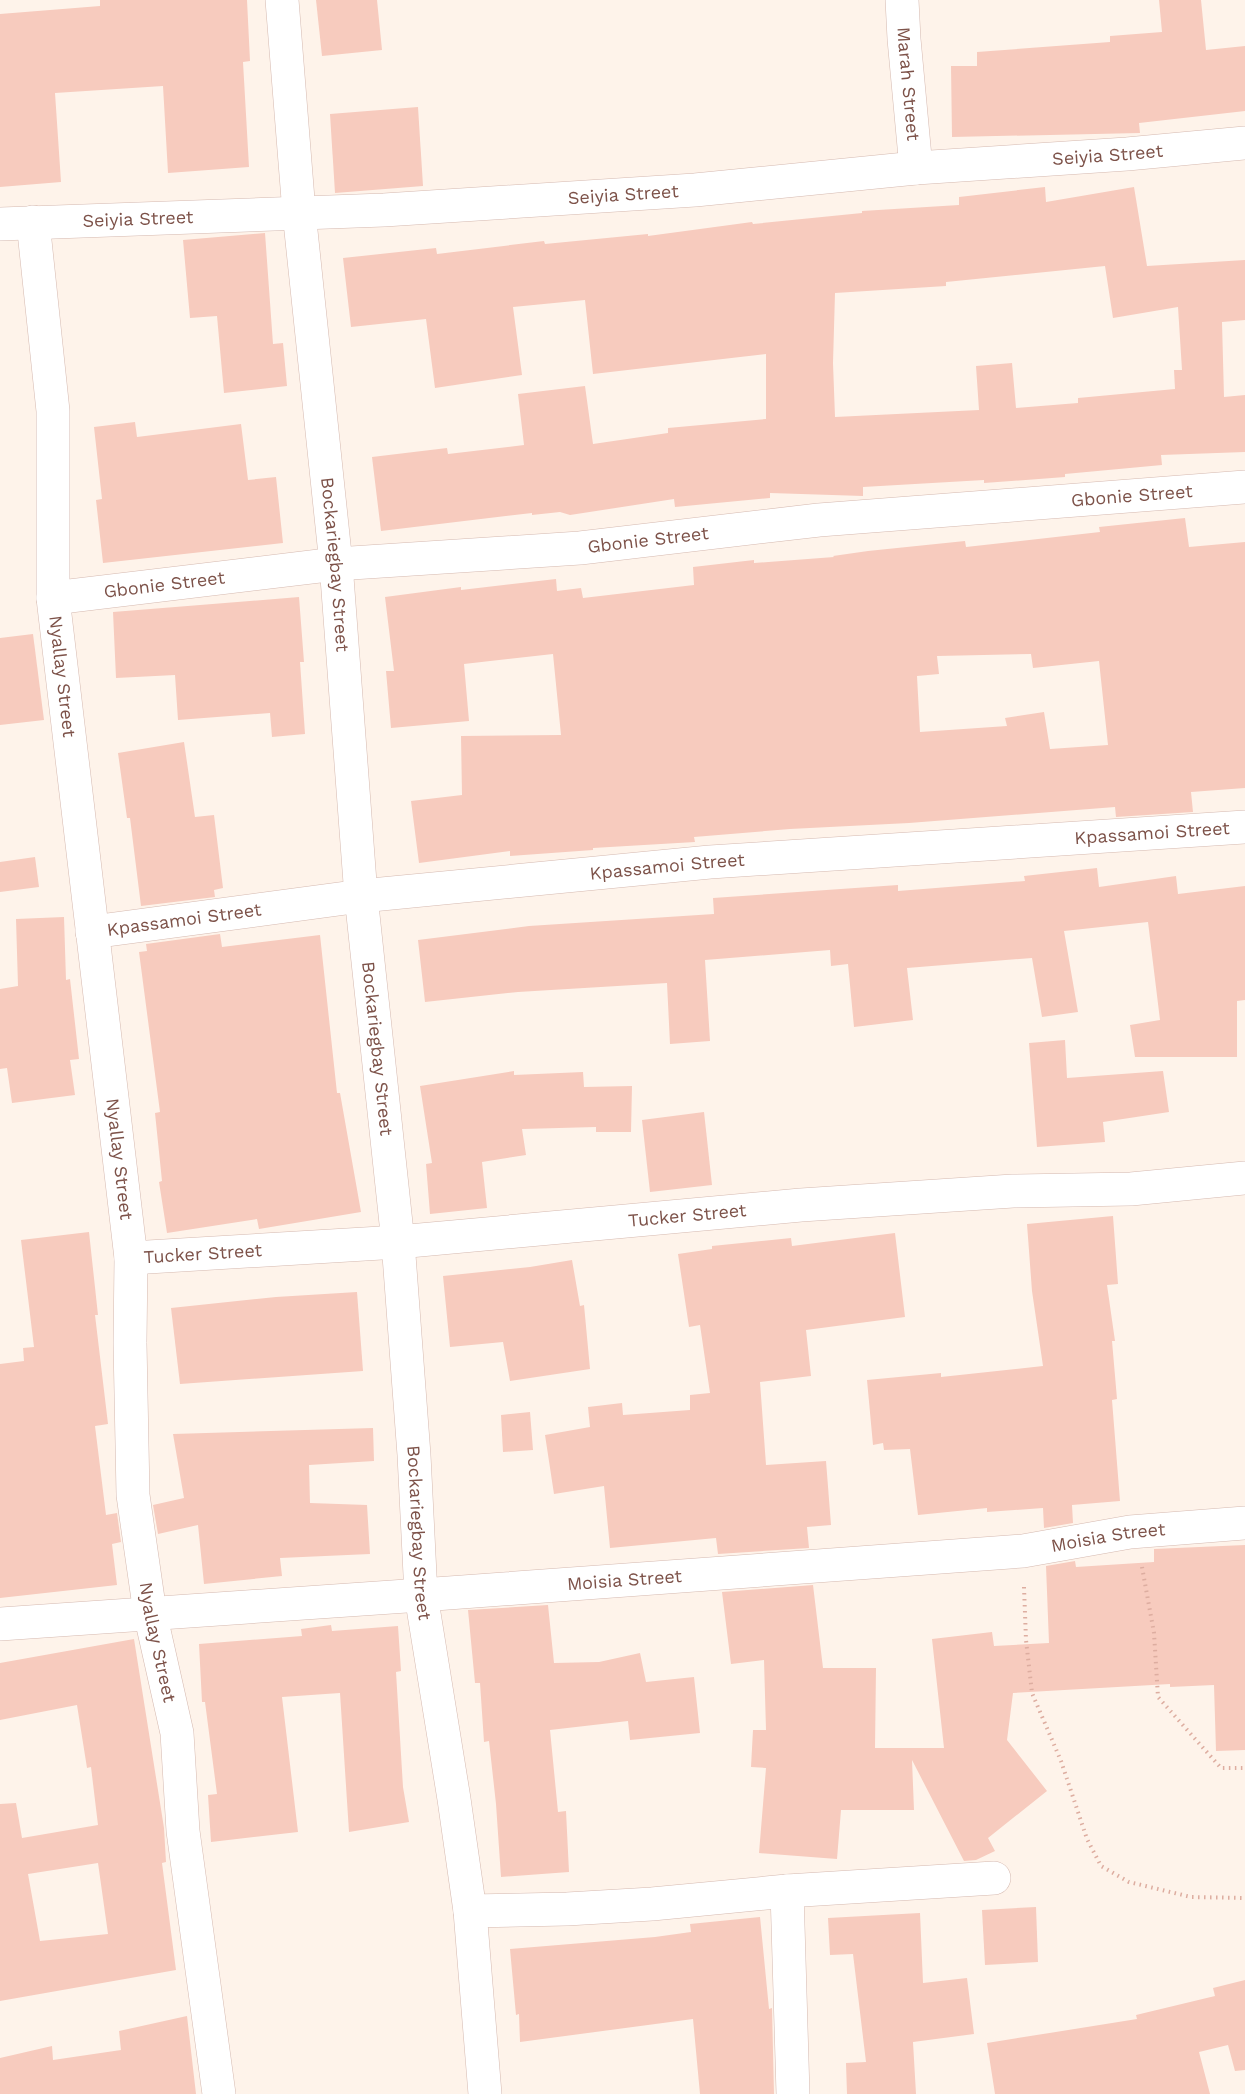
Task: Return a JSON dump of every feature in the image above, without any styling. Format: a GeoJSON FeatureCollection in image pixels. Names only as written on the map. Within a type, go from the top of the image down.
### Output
{"type":"FeatureCollection","features":[{"type":"Feature","properties":{"kind":"street","name":"Bockariegbay Street"},"geometry":{"type":"LineString","coordinates":[[282,0],[299,212],[336,564],[360,896],[398,1242],[414,1455],[421,1595],[470,1911],[485,2094]]}},
{"type":"Feature","properties":{"kind":"street","name":"Marah Street"},"geometry":{"type":"LineString","coordinates":[[902,0],[903,39],[916,168]]}},
{"type":"Feature","properties":{"kind":"street","name":"Seiyia Street"},"geometry":{"type":"LineString","coordinates":[[0,224],[384,210],[695,190],[916,168],[1127,154],[1245,143]]}},
{"type":"Feature","properties":{"kind":"street","name":"Nyallay Street"},"geometry":{"type":"LineString","coordinates":[[33,222],[53,411],[53,598],[131,1258],[133,1495],[150,1613],[177,1733],[183,1831],[219,2094]]}},
{"type":"Feature","properties":{"kind":"street","name":"Gbonie Street"},"geometry":{"type":"LineString","coordinates":[[53,598],[336,564],[580,548],[819,520],[1245,487]]}},
{"type":"Feature","properties":{"kind":"street","name":"Kpassamoi Street"},"geometry":{"type":"LineString","coordinates":[[92,932],[360,896],[710,862],[1245,827]]}},
{"type":"Feature","properties":{"kind":"street","name":"Tucker Street"},"geometry":{"type":"LineString","coordinates":[[131,1258],[398,1242],[801,1205],[1013,1191],[1131,1189],[1245,1178]]}},
{"type":"Feature","properties":{"kind":"street","name":"Moisia Street"},"geometry":{"type":"LineString","coordinates":[[0,1624],[1023,1551],[1130,1532],[1245,1523]]}},
{"type":"Feature","properties":{"kind":"street"},"geometry":{"type":"LineString","coordinates":[[470,1911],[652,1904],[786,1891],[994,1878]]}},
{"type":"Feature","properties":{"kind":"street"},"geometry":{"type":"LineString","coordinates":[[786,1891],[793,2094]]}},
{"type":"Feature","properties":{"kind":"path"},"geometry":{"type":"LineString","coordinates":[[1130,1532],[1142,1569],[1154,1633],[1158,1697],[1221,1768],[1245,1768]]}},
{"type":"Feature","properties":{"kind":"path"},"geometry":{"type":"LineString","coordinates":[[1023,1551],[1026,1640],[1032,1693],[1061,1761],[1087,1839],[1101,1866],[1129,1882],[1191,1897],[1245,1898]]}},
{"type":"Feature","properties":{"kind":"building"},"geometry":{"type":"Polygon","coordinates":[[[100,0],[247,0],[250,61],[243,62],[249,167],[168,173],[163,86],[55,93],[61,182],[0,187],[0,14],[100,6],[100,0]]]}},
{"type":"Feature","properties":{"kind":"building"},"geometry":{"type":"Polygon","coordinates":[[[316,0],[377,0],[382,50],[322,56],[316,0]]]}},
{"type":"Feature","properties":{"kind":"building"},"geometry":{"type":"Polygon","coordinates":[[[1159,0],[1201,0],[1206,50],[1245,46],[1245,111],[1139,123],[1140,133],[952,137],[951,66],[977,66],[977,52],[1110,42],[1110,36],[1162,32],[1159,0]]]}},
{"type":"Feature","properties":{"kind":"building"},"geometry":{"type":"Polygon","coordinates":[[[418,107],[423,186],[335,193],[330,114],[418,107]]]}},
{"type":"Feature","properties":{"kind":"building"},"geometry":{"type":"Polygon","coordinates":[[[1045,187],[1046,202],[1134,187],[1147,266],[1245,260],[1245,320],[1222,322],[1224,397],[1245,395],[1245,452],[1161,455],[1162,465],[1065,474],[1065,477],[984,483],[984,480],[863,487],[863,496],[770,493],[770,498],[675,507],[674,499],[570,515],[560,512],[532,515],[532,513],[381,531],[372,457],[447,448],[448,454],[524,445],[518,394],[585,386],[593,444],[668,433],[668,428],[766,419],[766,354],[593,374],[585,300],[513,307],[522,375],[435,388],[426,319],[351,327],[343,258],[436,248],[437,254],[544,241],[545,244],[648,234],[648,236],[752,222],[753,224],[862,213],[862,211],[959,205],[959,197],[1045,187]],[[1105,266],[946,282],[946,286],[835,293],[833,363],[835,417],[979,410],[976,366],[1012,363],[1016,408],[1078,403],[1078,398],[1175,389],[1174,370],[1182,370],[1178,307],[1113,318],[1105,266]]]}},
{"type":"Feature","properties":{"kind":"building"},"geometry":{"type":"Polygon","coordinates":[[[265,233],[273,344],[283,343],[287,386],[224,393],[217,316],[190,318],[183,240],[265,233]]]}},
{"type":"Feature","properties":{"kind":"building"},"geometry":{"type":"Polygon","coordinates":[[[135,422],[137,437],[241,424],[248,480],[276,477],[283,543],[103,563],[96,500],[102,499],[94,427],[135,422]]]}},
{"type":"Feature","properties":{"kind":"building"},"geometry":{"type":"Polygon","coordinates":[[[1185,518],[1189,547],[1245,542],[1245,788],[1191,792],[1193,812],[1116,817],[1115,807],[909,823],[790,829],[694,837],[695,842],[593,848],[593,850],[510,856],[510,851],[419,863],[411,801],[462,795],[461,736],[561,735],[553,654],[464,664],[469,721],[391,728],[386,671],[394,671],[385,597],[461,587],[461,590],[556,579],[557,591],[581,588],[583,598],[694,585],[693,567],[754,560],[754,563],[834,557],[868,551],[965,541],[966,547],[1100,532],[1099,527],[1185,518]],[[1031,654],[937,656],[939,674],[917,676],[920,732],[1007,726],[1005,718],[1044,712],[1050,749],[1108,745],[1099,661],[1033,668],[1031,654]]]}},
{"type":"Feature","properties":{"kind":"building"},"geometry":{"type":"Polygon","coordinates":[[[299,597],[304,662],[300,662],[305,734],[272,737],[270,713],[178,720],[175,675],[116,678],[113,612],[299,597]]]}},
{"type":"Feature","properties":{"kind":"building"},"geometry":{"type":"Polygon","coordinates":[[[33,634],[44,720],[0,725],[0,638],[33,634]]]}},
{"type":"Feature","properties":{"kind":"building"},"geometry":{"type":"Polygon","coordinates":[[[184,742],[195,817],[214,815],[223,888],[214,890],[215,897],[141,906],[130,818],[127,818],[118,753],[184,742]]]}},
{"type":"Feature","properties":{"kind":"building"},"geometry":{"type":"Polygon","coordinates":[[[35,857],[39,887],[0,892],[0,862],[35,857]]]}},
{"type":"Feature","properties":{"kind":"building"},"geometry":{"type":"Polygon","coordinates":[[[1097,868],[1099,887],[1176,876],[1178,894],[1245,886],[1245,1000],[1237,1001],[1237,1057],[1135,1057],[1130,1025],[1160,1020],[1148,922],[1064,931],[1078,1012],[1042,1017],[1032,958],[907,968],[913,1020],[854,1027],[848,964],[831,966],[830,950],[705,960],[710,1041],[670,1044],[667,983],[518,992],[425,1002],[418,940],[529,926],[714,914],[713,898],[898,885],[898,891],[1025,881],[1024,876],[1097,868]]]}},
{"type":"Feature","properties":{"kind":"building"},"geometry":{"type":"Polygon","coordinates":[[[64,917],[66,980],[70,979],[79,1059],[70,1060],[75,1095],[12,1103],[7,1068],[0,1069],[0,989],[18,986],[16,919],[64,917]]]}},
{"type":"Feature","properties":{"kind":"building"},"geometry":{"type":"Polygon","coordinates":[[[220,934],[222,947],[320,935],[337,1093],[340,1093],[361,1212],[259,1229],[257,1219],[167,1233],[159,1182],[162,1181],[155,1113],[160,1112],[139,952],[147,951],[146,944],[220,934]]]}},
{"type":"Feature","properties":{"kind":"building"},"geometry":{"type":"Polygon","coordinates":[[[1065,1040],[1067,1078],[1163,1071],[1169,1112],[1103,1122],[1105,1142],[1037,1147],[1029,1043],[1065,1040]]]}},
{"type":"Feature","properties":{"kind":"building"},"geometry":{"type":"Polygon","coordinates":[[[514,1071],[514,1075],[583,1072],[584,1087],[632,1086],[631,1132],[596,1132],[596,1127],[522,1129],[526,1155],[482,1162],[487,1208],[430,1214],[426,1164],[432,1163],[420,1086],[514,1071]]]}},
{"type":"Feature","properties":{"kind":"building"},"geometry":{"type":"Polygon","coordinates":[[[704,1112],[712,1185],[650,1192],[642,1120],[704,1112]]]}},
{"type":"Feature","properties":{"kind":"building"},"geometry":{"type":"Polygon","coordinates":[[[1113,1216],[1118,1284],[1107,1285],[1115,1341],[1112,1341],[1117,1399],[1112,1400],[1120,1501],[1072,1505],[1073,1523],[1044,1528],[1043,1508],[987,1512],[987,1508],[918,1515],[910,1449],[884,1450],[883,1443],[873,1445],[867,1380],[941,1373],[941,1377],[1043,1366],[1032,1291],[1027,1224],[1113,1216]]]}},
{"type":"Feature","properties":{"kind":"building"},"geometry":{"type":"Polygon","coordinates":[[[89,1232],[98,1315],[95,1315],[108,1424],[95,1426],[106,1515],[117,1513],[121,1542],[112,1544],[117,1585],[0,1598],[0,1364],[24,1361],[23,1348],[34,1347],[21,1240],[89,1232]]]}},
{"type":"Feature","properties":{"kind":"building"},"geometry":{"type":"Polygon","coordinates":[[[895,1233],[905,1317],[806,1330],[811,1376],[760,1382],[766,1465],[826,1461],[831,1525],[807,1527],[809,1548],[718,1554],[716,1538],[610,1548],[604,1486],[554,1494],[545,1435],[590,1427],[588,1407],[622,1403],[623,1415],[690,1410],[690,1395],[710,1393],[700,1325],[689,1327],[678,1254],[712,1249],[712,1246],[791,1238],[792,1246],[895,1233]]]}},
{"type":"Feature","properties":{"kind":"building"},"geometry":{"type":"Polygon","coordinates":[[[572,1260],[580,1306],[584,1305],[590,1369],[510,1381],[503,1342],[450,1347],[443,1276],[572,1260]]]}},
{"type":"Feature","properties":{"kind":"building"},"geometry":{"type":"Polygon","coordinates":[[[357,1292],[363,1371],[180,1384],[171,1308],[276,1297],[357,1292]]]}},
{"type":"Feature","properties":{"kind":"building"},"geometry":{"type":"Polygon","coordinates":[[[530,1412],[533,1450],[503,1452],[501,1415],[530,1412]]]}},
{"type":"Feature","properties":{"kind":"building"},"geometry":{"type":"Polygon","coordinates":[[[373,1428],[374,1461],[309,1465],[310,1503],[367,1505],[370,1554],[280,1558],[282,1576],[204,1584],[198,1525],[158,1534],[153,1505],[184,1498],[173,1434],[373,1428]]]}},
{"type":"Feature","properties":{"kind":"building"},"geometry":{"type":"Polygon","coordinates":[[[1245,1545],[1245,1750],[1216,1751],[1214,1685],[1170,1687],[1170,1684],[1013,1693],[1007,1740],[1047,1791],[988,1838],[995,1851],[976,1860],[964,1861],[912,1760],[914,1810],[841,1810],[837,1859],[759,1853],[766,1768],[751,1767],[753,1730],[766,1730],[764,1660],[731,1664],[722,1592],[813,1585],[823,1668],[876,1668],[875,1748],[944,1748],[932,1639],[992,1632],[994,1646],[1049,1643],[1046,1566],[1075,1561],[1076,1567],[1154,1562],[1154,1549],[1245,1545]]]}},
{"type":"Feature","properties":{"kind":"building"},"geometry":{"type":"Polygon","coordinates":[[[548,1605],[554,1663],[599,1662],[640,1653],[646,1682],[694,1677],[700,1733],[630,1740],[628,1721],[550,1730],[558,1812],[566,1811],[569,1872],[501,1877],[489,1741],[484,1742],[480,1683],[475,1683],[468,1610],[548,1605]]]}},
{"type":"Feature","properties":{"kind":"building"},"geometry":{"type":"Polygon","coordinates":[[[331,1625],[332,1631],[398,1626],[401,1671],[396,1672],[403,1787],[409,1822],[349,1832],[340,1693],[282,1697],[298,1832],[211,1842],[208,1795],[217,1794],[205,1702],[202,1702],[199,1644],[302,1636],[301,1629],[331,1625]]]}},
{"type":"Feature","properties":{"kind":"building"},"geometry":{"type":"Polygon","coordinates":[[[134,1639],[164,1828],[166,1862],[162,1863],[176,1970],[0,2001],[0,1804],[16,1803],[22,1838],[98,1825],[91,1767],[87,1768],[77,1705],[0,1720],[0,1663],[134,1639]],[[98,1863],[28,1874],[40,1941],[108,1934],[98,1863]]]}},
{"type":"Feature","properties":{"kind":"building"},"geometry":{"type":"Polygon","coordinates":[[[1036,1907],[1038,1962],[985,1965],[982,1910],[1036,1907]]]}},
{"type":"Feature","properties":{"kind":"building"},"geometry":{"type":"Polygon","coordinates":[[[920,1913],[923,1983],[967,1978],[974,2034],[913,2042],[916,2094],[847,2094],[846,2063],[866,2062],[853,1954],[830,1955],[828,1918],[920,1913]]]}},
{"type":"Feature","properties":{"kind":"building"},"geometry":{"type":"Polygon","coordinates":[[[760,1917],[769,2009],[772,2008],[774,2094],[700,2094],[693,2019],[520,2042],[519,2014],[516,2015],[510,1949],[655,1937],[691,1932],[690,1924],[760,1917]]]}},
{"type":"Feature","properties":{"kind":"building"},"geometry":{"type":"Polygon","coordinates":[[[1245,1980],[1245,2070],[1235,2071],[1228,2045],[1199,2052],[1210,2094],[995,2094],[987,2043],[1137,2019],[1136,2015],[1215,1996],[1213,1988],[1245,1980]]]}},
{"type":"Feature","properties":{"kind":"building"},"geometry":{"type":"Polygon","coordinates":[[[187,2016],[196,2094],[0,2094],[0,2058],[52,2046],[53,2060],[121,2050],[119,2031],[187,2016]]]}}]}
